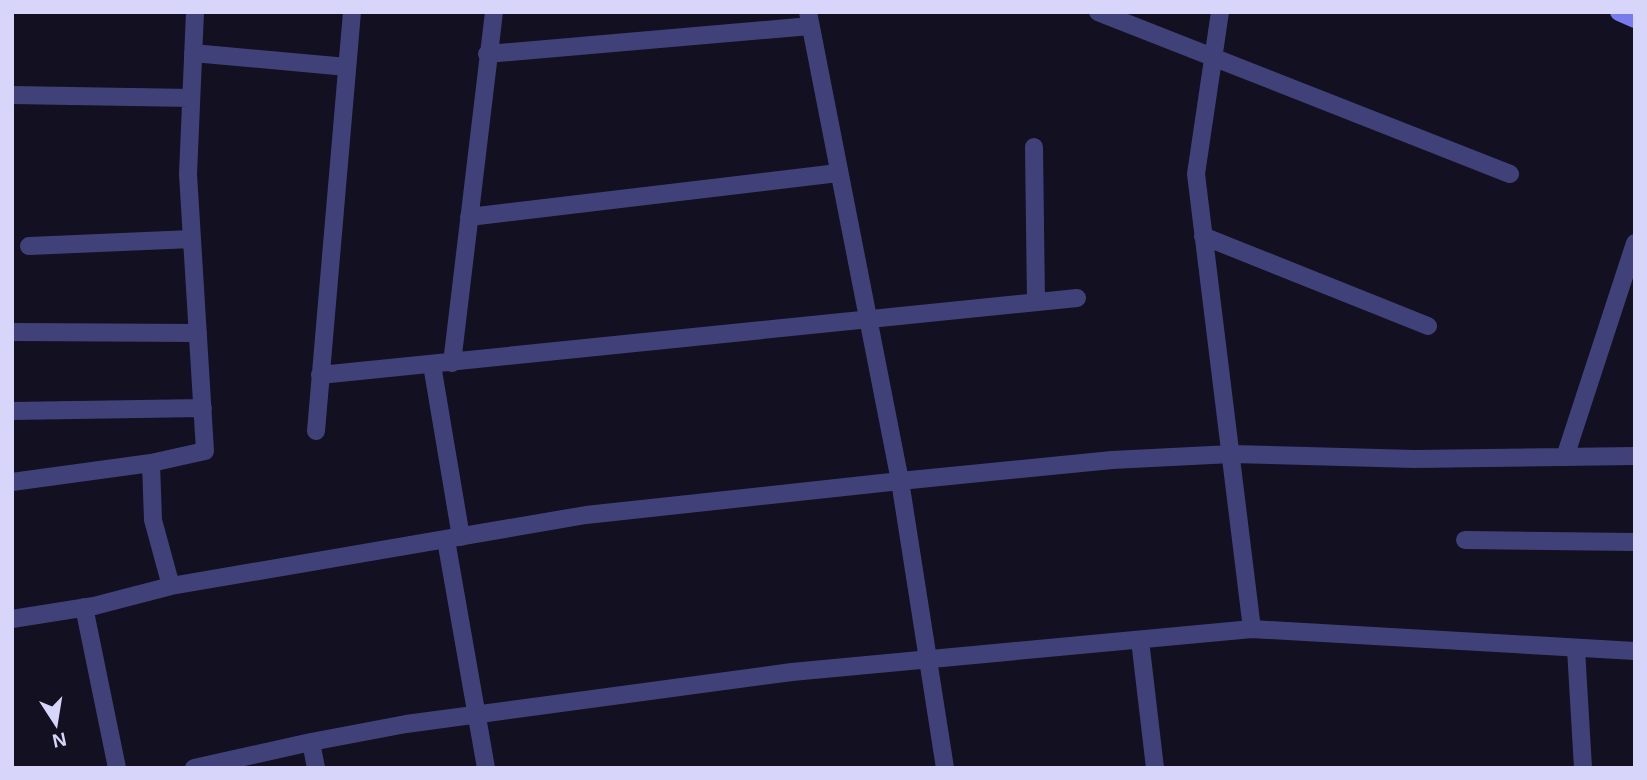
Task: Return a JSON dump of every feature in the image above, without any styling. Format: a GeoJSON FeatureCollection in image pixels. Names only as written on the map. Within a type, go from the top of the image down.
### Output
{"type":"FeatureCollection","features":[{"type":"Feature","properties":{"kind":"street"},"geometry":{"type":"LineString","coordinates":[[12,482],[151,463],[205,451],[188,174],[195,12]]}},
{"type":"Feature","properties":{"kind":"street"},"geometry":{"type":"LineString","coordinates":[[316,431],[352,12]]}},
{"type":"Feature","properties":{"kind":"street"},"geometry":{"type":"LineString","coordinates":[[452,363],[494,12]]}},
{"type":"Feature","properties":{"kind":"street"},"geometry":{"type":"LineString","coordinates":[[1098,12],[1510,174]]}},
{"type":"Feature","properties":{"kind":"street"},"geometry":{"type":"LineString","coordinates":[[1220,12],[1196,174],[1252,629]]}},
{"type":"Feature","properties":{"kind":"street"},"geometry":{"type":"LineString","coordinates":[[1619,12],[1635,19]]}},
{"type":"Feature","properties":{"kind":"street"},"geometry":{"type":"LineString","coordinates":[[488,54],[809,19],[901,481],[945,768]]}},
{"type":"Feature","properties":{"kind":"street"},"geometry":{"type":"LineString","coordinates":[[193,53],[347,67]]}},
{"type":"Feature","properties":{"kind":"street"},"geometry":{"type":"LineString","coordinates":[[12,95],[191,98]]}},
{"type":"Feature","properties":{"kind":"street"},"geometry":{"type":"LineString","coordinates":[[1034,147],[1036,302]]}},
{"type":"Feature","properties":{"kind":"street"},"geometry":{"type":"LineString","coordinates":[[469,218],[838,173]]}},
{"type":"Feature","properties":{"kind":"street"},"geometry":{"type":"LineString","coordinates":[[1203,236],[1428,326]]}},
{"type":"Feature","properties":{"kind":"street"},"geometry":{"type":"LineString","coordinates":[[29,246],[192,239]]}},
{"type":"Feature","properties":{"kind":"street"},"geometry":{"type":"LineString","coordinates":[[1565,457],[1635,243]]}},
{"type":"Feature","properties":{"kind":"street"},"geometry":{"type":"LineString","coordinates":[[320,375],[1077,298]]}},
{"type":"Feature","properties":{"kind":"street"},"geometry":{"type":"LineString","coordinates":[[12,331],[198,333]]}},
{"type":"Feature","properties":{"kind":"street"},"geometry":{"type":"LineString","coordinates":[[432,365],[453,539],[486,768]]}},
{"type":"Feature","properties":{"kind":"street"},"geometry":{"type":"LineString","coordinates":[[12,411],[203,408]]}},
{"type":"Feature","properties":{"kind":"street"},"geometry":{"type":"LineString","coordinates":[[12,619],[84,607],[171,586],[586,515],[901,481],[1112,460],[1231,454],[1414,459],[1635,457]]}},
{"type":"Feature","properties":{"kind":"street"},"geometry":{"type":"LineString","coordinates":[[151,463],[153,520],[171,586]]}},
{"type":"Feature","properties":{"kind":"street"},"geometry":{"type":"LineString","coordinates":[[1465,540],[1635,542]]}},
{"type":"Feature","properties":{"kind":"street"},"geometry":{"type":"LineString","coordinates":[[84,607],[117,768]]}},
{"type":"Feature","properties":{"kind":"street"},"geometry":{"type":"LineString","coordinates":[[194,768],[406,724],[792,672],[1252,629],[1635,651]]}},
{"type":"Feature","properties":{"kind":"street"},"geometry":{"type":"LineString","coordinates":[[1140,640],[1155,768]]}},
{"type":"Feature","properties":{"kind":"street"},"geometry":{"type":"LineString","coordinates":[[1576,649],[1583,768]]}},
{"type":"Feature","properties":{"kind":"street"},"geometry":{"type":"LineString","coordinates":[[311,742],[316,768]]}}]}
